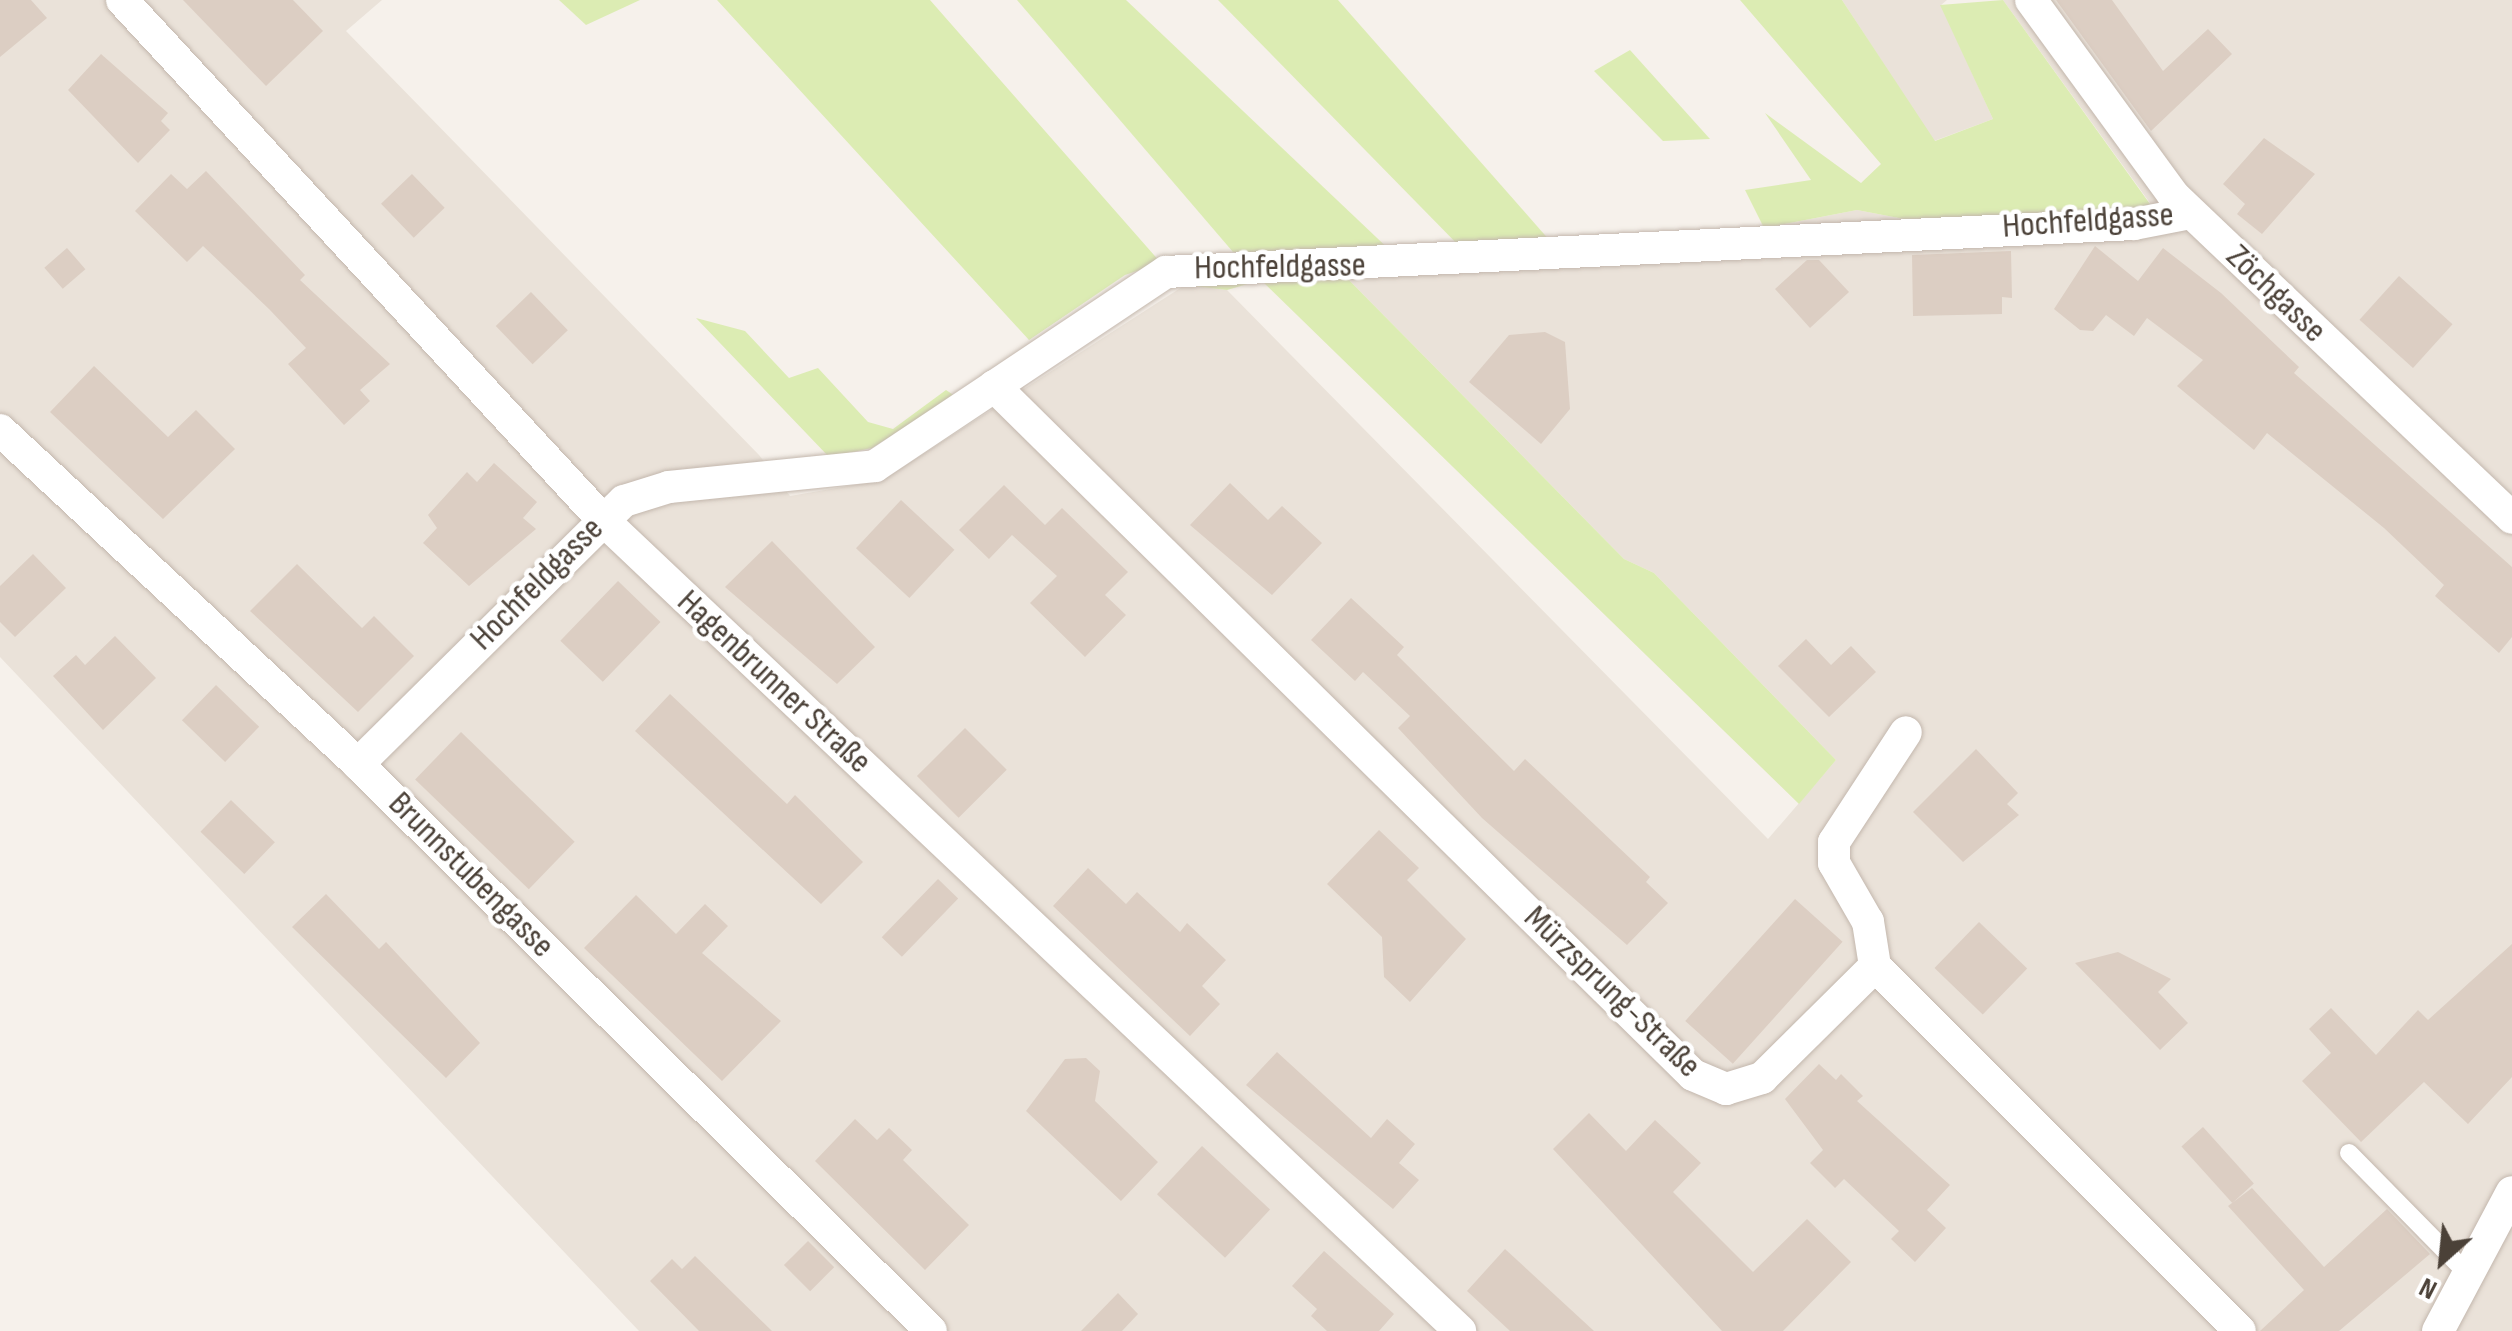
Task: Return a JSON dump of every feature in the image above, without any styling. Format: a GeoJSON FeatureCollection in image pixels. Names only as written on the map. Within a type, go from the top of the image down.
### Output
{"type":"FeatureCollection","features":[{"type":"Feature","properties":{"kind":"street","name":"Hagenbrunner Straße"},"geometry":{"type":"LineString","coordinates":[[122,0],[601,518],[1460,1331]]}},
{"type":"Feature","properties":{"kind":"street","name":"Zöchgasse"},"geometry":{"type":"LineString","coordinates":[[2031,0],[2190,213],[2512,518]]}},
{"type":"Feature","properties":{"kind":"street","name":"Hochfeldgasse"},"geometry":{"type":"LineString","coordinates":[[358,764],[601,518],[669,486],[875,466],[1142,285],[1192,266],[1415,265],[1626,243],[2134,224],[2190,213]]}},
{"type":"Feature","properties":{"kind":"street","name":"Mürzsprung-Straße"},"geometry":{"type":"LineString","coordinates":[[994,386],[1692,1075],[1726,1089],[1762,1078],[1875,966]]}},
{"type":"Feature","properties":{"kind":"street","name":"Brunnstubengasse"},"geometry":{"type":"LineString","coordinates":[[0,430],[358,764],[931,1331]]}},
{"type":"Feature","properties":{"kind":"street"},"geometry":{"type":"LineString","coordinates":[[1906,732],[1834,842],[1834,863],[1868,922],[1875,966],[2240,1331]]}},
{"type":"Feature","properties":{"kind":"street"},"geometry":{"type":"LineString","coordinates":[[2438,1331],[2512,1192]]}},
{"type":"Feature","properties":{"kind":"lane"},"geometry":{"type":"LineString","coordinates":[[2349,1153],[2468,1274]]}},
{"type":"Feature","properties":{"kind":"shaded area"},"geometry":{"type":"Polygon","coordinates":[[[0,0],[382,0],[346,31],[759,455],[790,496],[883,480],[1185,285],[1227,290],[1768,839],[1836,760],[1654,573],[1624,559],[1342,273],[1764,228],[1857,210],[1904,219],[2120,214],[2150,203],[2003,0],[2512,0],[2512,1331],[639,1331],[0,657],[0,0]]]}},
{"type":"Feature","properties":{"kind":"shaded area"},"geometry":{"type":"Polygon","coordinates":[[[1842,0],[1947,0],[1941,5],[1993,119],[1934,141],[1842,0]]]}},
{"type":"Feature","properties":{"kind":"green space"},"geometry":{"type":"Polygon","coordinates":[[[559,0],[640,0],[586,25],[559,0]]]}},
{"type":"Feature","properties":{"kind":"green space"},"geometry":{"type":"Polygon","coordinates":[[[717,0],[930,0],[1161,263],[1125,275],[1029,340],[717,0]]]}},
{"type":"Feature","properties":{"kind":"green space"},"geometry":{"type":"Polygon","coordinates":[[[1017,0],[1126,0],[1395,255],[1233,252],[1017,0]]]}},
{"type":"Feature","properties":{"kind":"green space"},"geometry":{"type":"Polygon","coordinates":[[[1218,0],[1338,0],[1551,242],[1467,254],[1218,0]]]}},
{"type":"Feature","properties":{"kind":"green space"},"geometry":{"type":"Polygon","coordinates":[[[1740,0],[1842,0],[1935,141],[1993,119],[1940,5],[2003,0],[2150,204],[2120,214],[1904,219],[1857,210],[1764,228],[1745,190],[1811,180],[1765,113],[1861,183],[1881,164],[1740,0]]]}},
{"type":"Feature","properties":{"kind":"green space"},"geometry":{"type":"Polygon","coordinates":[[[1630,50],[1710,139],[1663,141],[1594,71],[1630,50]]]}},
{"type":"Feature","properties":{"kind":"green space"},"geometry":{"type":"Polygon","coordinates":[[[1342,273],[1624,559],[1654,573],[1836,760],[1799,804],[1261,280],[1227,290],[1185,285],[1342,273]]]}},
{"type":"Feature","properties":{"kind":"green space"},"geometry":{"type":"Polygon","coordinates":[[[696,318],[745,331],[789,378],[818,368],[868,422],[893,429],[946,390],[955,396],[872,448],[829,457],[696,318]]]}},
{"type":"Feature","properties":{"kind":"building"},"geometry":{"type":"Polygon","coordinates":[[[0,0],[31,0],[47,18],[0,57],[0,0]]]}},
{"type":"Feature","properties":{"kind":"building"},"geometry":{"type":"Polygon","coordinates":[[[183,0],[293,0],[323,31],[266,86],[183,0]]]}},
{"type":"Feature","properties":{"kind":"building"},"geometry":{"type":"Polygon","coordinates":[[[2056,0],[2112,0],[2163,71],[2208,29],[2232,54],[2151,131],[2056,0]]]}},
{"type":"Feature","properties":{"kind":"building"},"geometry":{"type":"Polygon","coordinates":[[[101,54],[168,113],[161,121],[170,130],[138,163],[68,90],[101,54]]]}},
{"type":"Feature","properties":{"kind":"building"},"geometry":{"type":"Polygon","coordinates":[[[2264,138],[2315,174],[2262,234],[2237,214],[2245,204],[2223,184],[2264,138]]]}},
{"type":"Feature","properties":{"kind":"building"},"geometry":{"type":"Polygon","coordinates":[[[206,171],[305,275],[300,280],[390,364],[360,390],[370,401],[344,425],[288,364],[306,348],[269,309],[203,246],[187,262],[135,211],[171,174],[187,189],[206,171]]]}},
{"type":"Feature","properties":{"kind":"building"},"geometry":{"type":"Polygon","coordinates":[[[412,174],[445,208],[414,238],[381,204],[412,174]]]}},
{"type":"Feature","properties":{"kind":"building"},"geometry":{"type":"Polygon","coordinates":[[[2095,246],[2138,281],[2163,248],[2221,293],[2299,367],[2294,373],[2512,567],[2512,637],[2499,653],[2435,596],[2444,585],[2384,528],[2267,433],[2254,450],[2177,386],[2203,360],[2147,318],[2134,336],[2106,315],[2093,331],[2080,330],[2054,309],[2095,246]]]}},
{"type":"Feature","properties":{"kind":"building"},"geometry":{"type":"Polygon","coordinates":[[[67,248],[85,269],[63,289],[44,268],[67,248]]]}},
{"type":"Feature","properties":{"kind":"building"},"geometry":{"type":"Polygon","coordinates":[[[2011,251],[2012,298],[2002,297],[2002,314],[1913,316],[1912,255],[2011,251]]]}},
{"type":"Feature","properties":{"kind":"building"},"geometry":{"type":"Polygon","coordinates":[[[1807,260],[1819,260],[1849,292],[1810,328],[1775,289],[1807,260]]]}},
{"type":"Feature","properties":{"kind":"building"},"geometry":{"type":"Polygon","coordinates":[[[2399,276],[2453,324],[2413,368],[2360,320],[2399,276]]]}},
{"type":"Feature","properties":{"kind":"building"},"geometry":{"type":"Polygon","coordinates":[[[531,292],[568,330],[533,364],[496,326],[531,292]]]}},
{"type":"Feature","properties":{"kind":"building"},"geometry":{"type":"Polygon","coordinates":[[[1545,332],[1565,342],[1570,409],[1541,444],[1469,382],[1509,335],[1545,332]]]}},
{"type":"Feature","properties":{"kind":"building"},"geometry":{"type":"Polygon","coordinates":[[[94,366],[168,437],[196,410],[235,449],[163,519],[50,412],[94,366]]]}},
{"type":"Feature","properties":{"kind":"building"},"geometry":{"type":"Polygon","coordinates":[[[494,463],[537,502],[523,518],[536,529],[469,586],[423,543],[437,528],[428,515],[467,472],[477,482],[494,463]]]}},
{"type":"Feature","properties":{"kind":"building"},"geometry":{"type":"Polygon","coordinates":[[[1230,483],[1268,520],[1282,506],[1322,543],[1272,595],[1190,525],[1230,483]]]}},
{"type":"Feature","properties":{"kind":"building"},"geometry":{"type":"Polygon","coordinates":[[[1004,485],[1045,525],[1062,508],[1128,572],[1105,595],[1126,615],[1085,657],[1030,603],[1057,576],[1012,535],[989,559],[959,530],[1004,485]]]}},
{"type":"Feature","properties":{"kind":"building"},"geometry":{"type":"Polygon","coordinates":[[[901,500],[954,550],[909,598],[856,548],[901,500]]]}},
{"type":"Feature","properties":{"kind":"building"},"geometry":{"type":"Polygon","coordinates":[[[772,541],[875,647],[837,684],[725,587],[772,541]]]}},
{"type":"Feature","properties":{"kind":"building"},"geometry":{"type":"Polygon","coordinates":[[[33,554],[66,588],[15,637],[0,622],[0,586],[33,554]]]}},
{"type":"Feature","properties":{"kind":"building"},"geometry":{"type":"Polygon","coordinates":[[[297,564],[362,628],[374,616],[414,656],[358,712],[250,611],[297,564]]]}},
{"type":"Feature","properties":{"kind":"building"},"geometry":{"type":"Polygon","coordinates":[[[618,581],[660,622],[603,682],[560,641],[618,581]]]}},
{"type":"Feature","properties":{"kind":"building"},"geometry":{"type":"Polygon","coordinates":[[[1351,598],[1404,647],[1397,655],[1514,771],[1525,759],[1650,877],[1646,882],[1668,903],[1627,945],[1482,818],[1398,728],[1410,716],[1363,672],[1355,681],[1311,640],[1351,598]]]}},
{"type":"Feature","properties":{"kind":"building"},"geometry":{"type":"Polygon","coordinates":[[[115,636],[156,678],[103,730],[53,676],[76,655],[85,665],[115,636]]]}},
{"type":"Feature","properties":{"kind":"building"},"geometry":{"type":"Polygon","coordinates":[[[1806,639],[1831,665],[1851,646],[1876,672],[1829,717],[1778,666],[1806,639]]]}},
{"type":"Feature","properties":{"kind":"building"},"geometry":{"type":"Polygon","coordinates":[[[216,685],[259,727],[225,762],[182,720],[216,685]]]}},
{"type":"Feature","properties":{"kind":"building"},"geometry":{"type":"Polygon","coordinates":[[[670,694],[787,804],[795,795],[863,862],[821,904],[635,731],[670,694]]]}},
{"type":"Feature","properties":{"kind":"building"},"geometry":{"type":"Polygon","coordinates":[[[965,728],[1007,770],[959,818],[917,776],[965,728]]]}},
{"type":"Feature","properties":{"kind":"building"},"geometry":{"type":"Polygon","coordinates":[[[461,732],[575,842],[529,889],[415,779],[461,732]]]}},
{"type":"Feature","properties":{"kind":"building"},"geometry":{"type":"Polygon","coordinates":[[[1976,749],[2018,793],[2007,804],[2019,815],[1963,862],[1913,812],[1976,749]]]}},
{"type":"Feature","properties":{"kind":"building"},"geometry":{"type":"Polygon","coordinates":[[[231,800],[275,842],[244,874],[200,832],[231,800]]]}},
{"type":"Feature","properties":{"kind":"building"},"geometry":{"type":"Polygon","coordinates":[[[1379,830],[1419,868],[1407,880],[1466,939],[1410,1002],[1384,977],[1382,937],[1327,884],[1379,830]]]}},
{"type":"Feature","properties":{"kind":"building"},"geometry":{"type":"Polygon","coordinates":[[[1088,868],[1126,904],[1137,892],[1180,932],[1187,923],[1226,960],[1202,986],[1220,1004],[1190,1036],[1053,906],[1088,868]]]}},
{"type":"Feature","properties":{"kind":"building"},"geometry":{"type":"Polygon","coordinates":[[[938,879],[958,898],[902,957],[882,937],[938,879]]]}},
{"type":"Feature","properties":{"kind":"building"},"geometry":{"type":"Polygon","coordinates":[[[326,894],[379,949],[386,942],[480,1043],[446,1078],[292,927],[326,894]]]}},
{"type":"Feature","properties":{"kind":"building"},"geometry":{"type":"Polygon","coordinates":[[[636,895],[676,934],[705,904],[728,926],[702,953],[781,1021],[722,1081],[584,948],[636,895]]]}},
{"type":"Feature","properties":{"kind":"building"},"geometry":{"type":"Polygon","coordinates":[[[1795,899],[1843,942],[1733,1064],[1685,1021],[1795,899]]]}},
{"type":"Feature","properties":{"kind":"building"},"geometry":{"type":"Polygon","coordinates":[[[1979,922],[2027,969],[1983,1015],[1935,968],[1979,922]]]}},
{"type":"Feature","properties":{"kind":"building"},"geometry":{"type":"Polygon","coordinates":[[[2512,944],[2512,1077],[2468,1124],[2424,1082],[2361,1142],[2302,1081],[2331,1053],[2309,1029],[2331,1008],[2376,1055],[2418,1010],[2428,1020],[2512,944]]]}},
{"type":"Feature","properties":{"kind":"building"},"geometry":{"type":"Polygon","coordinates":[[[2118,952],[2171,979],[2158,992],[2188,1023],[2160,1050],[2075,963],[2118,952]]]}},
{"type":"Feature","properties":{"kind":"building"},"geometry":{"type":"Polygon","coordinates":[[[1277,1052],[1371,1138],[1387,1119],[1415,1144],[1399,1163],[1419,1180],[1393,1209],[1246,1085],[1277,1052]]]}},
{"type":"Feature","properties":{"kind":"building"},"geometry":{"type":"Polygon","coordinates":[[[1086,1058],[1100,1071],[1095,1101],[1158,1162],[1121,1201],[1026,1111],[1065,1059],[1086,1058]]]}},
{"type":"Feature","properties":{"kind":"building"},"geometry":{"type":"Polygon","coordinates":[[[1819,1064],[1836,1080],[1841,1074],[1863,1096],[1857,1101],[1950,1185],[1927,1210],[1946,1228],[1915,1262],[1891,1239],[1899,1231],[1844,1179],[1835,1188],[1810,1163],[1823,1150],[1785,1099],[1819,1064]]]}},
{"type":"Feature","properties":{"kind":"building"},"geometry":{"type":"Polygon","coordinates":[[[1589,1113],[1626,1151],[1655,1120],[1701,1163],[1673,1192],[1753,1272],[1807,1219],[1851,1262],[1783,1331],[1722,1331],[1553,1149],[1589,1113]]]}},
{"type":"Feature","properties":{"kind":"building"},"geometry":{"type":"Polygon","coordinates":[[[855,1119],[877,1140],[889,1128],[912,1150],[903,1160],[969,1225],[925,1270],[815,1161],[855,1119]]]}},
{"type":"Feature","properties":{"kind":"building"},"geometry":{"type":"Polygon","coordinates":[[[2203,1127],[2254,1183],[2232,1203],[2181,1146],[2203,1127]]]}},
{"type":"Feature","properties":{"kind":"building"},"geometry":{"type":"Polygon","coordinates":[[[1202,1146],[1270,1209],[1225,1258],[1157,1194],[1202,1146]]]}},
{"type":"Feature","properties":{"kind":"building"},"geometry":{"type":"Polygon","coordinates":[[[2252,1188],[2324,1267],[2387,1209],[2430,1254],[2339,1331],[2260,1331],[2304,1290],[2228,1206],[2252,1188]]]}},
{"type":"Feature","properties":{"kind":"building"},"geometry":{"type":"Polygon","coordinates":[[[808,1241],[834,1267],[810,1291],[784,1265],[808,1241]]]}},
{"type":"Feature","properties":{"kind":"building"},"geometry":{"type":"Polygon","coordinates":[[[1505,1249],[1594,1331],[1510,1331],[1467,1291],[1505,1249]]]}},
{"type":"Feature","properties":{"kind":"building"},"geometry":{"type":"Polygon","coordinates":[[[1324,1251],[1394,1314],[1379,1331],[1327,1331],[1311,1316],[1317,1309],[1292,1286],[1324,1251]]]}},
{"type":"Feature","properties":{"kind":"building"},"geometry":{"type":"Polygon","coordinates":[[[695,1256],[772,1331],[699,1331],[650,1281],[672,1259],[682,1269],[695,1256]]]}},
{"type":"Feature","properties":{"kind":"building"},"geometry":{"type":"Polygon","coordinates":[[[1118,1293],[1138,1314],[1122,1331],[1081,1331],[1118,1293]]]}}]}
